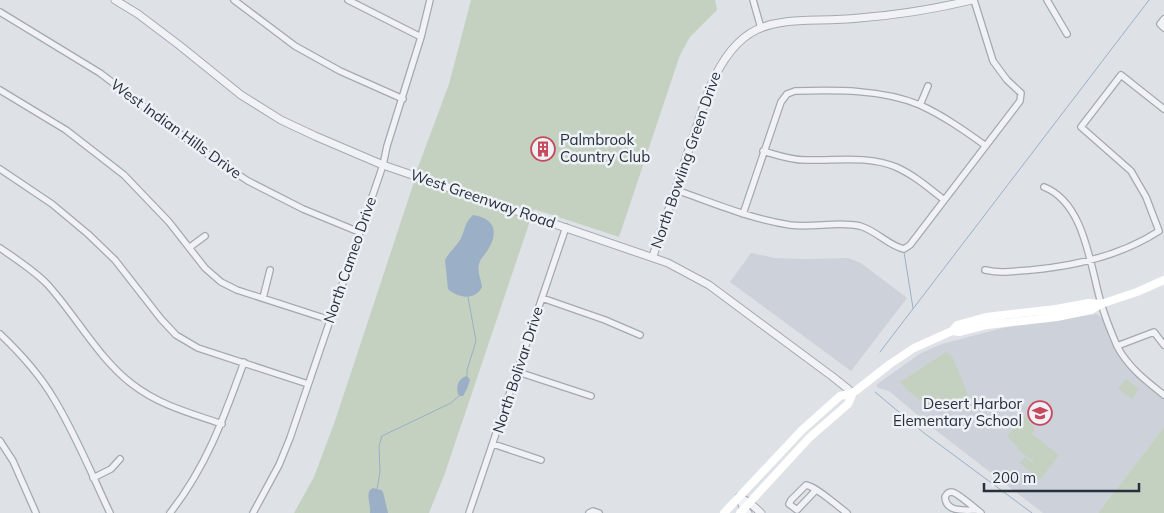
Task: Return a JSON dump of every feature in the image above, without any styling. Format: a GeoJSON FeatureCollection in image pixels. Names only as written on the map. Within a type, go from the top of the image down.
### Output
{"type":"FeatureCollection","features":[{"type":"Feature","properties":{"kind":"main road"},"geometry":{"type":"LineString","coordinates":[[724,513],[802,430],[840,396],[853,393],[883,369],[914,348],[952,331],[957,325],[1089,303],[1101,304],[1137,292],[1164,280]]}},
{"type":"Feature","properties":{"kind":"main road"},"geometry":{"type":"LineString","coordinates":[[744,512],[750,502],[808,439],[848,404],[853,393]]}},
{"type":"Feature","properties":{"kind":"street","name":"West Greenway Road"},"geometry":{"type":"LineString","coordinates":[[115,0],[138,14],[180,45],[241,94],[281,120],[383,165],[668,262],[709,285],[853,393]]}},
{"type":"Feature","properties":{"kind":"street"},"geometry":{"type":"LineString","coordinates":[[234,0],[295,46],[340,71],[403,99]]}},
{"type":"Feature","properties":{"kind":"street","name":"North Cameo Drive"},"geometry":{"type":"LineString","coordinates":[[253,513],[279,465],[308,384],[383,165],[387,146],[422,37],[430,0]]}},
{"type":"Feature","properties":{"kind":"street"},"geometry":{"type":"LineString","coordinates":[[753,0],[761,28]]}},
{"type":"Feature","properties":{"kind":"street"},"geometry":{"type":"LineString","coordinates":[[676,190],[743,214],[766,220],[799,226],[839,224],[861,227],[879,234],[897,247],[904,249],[910,245],[1020,101],[1021,93],[1007,80],[993,61],[973,0]]}},
{"type":"Feature","properties":{"kind":"street","name":"North Bowling Green Drive"},"geometry":{"type":"LineString","coordinates":[[653,256],[710,87],[719,67],[735,45],[761,28],[787,20],[830,20],[888,16],[939,8],[973,0]]}},
{"type":"Feature","properties":{"kind":"street"},"geometry":{"type":"LineString","coordinates":[[1048,0],[1067,34]]}},
{"type":"Feature","properties":{"kind":"street"},"geometry":{"type":"LineString","coordinates":[[352,1],[422,37]]}},
{"type":"Feature","properties":{"kind":"street","name":"West Indian Hills Drive"},"geometry":{"type":"LineString","coordinates":[[0,12],[100,73],[204,152],[248,181],[303,209],[359,232]]}},
{"type":"Feature","properties":{"kind":"street"},"geometry":{"type":"LineString","coordinates":[[985,270],[1000,273],[1014,272],[1068,265],[1090,260],[1122,249],[1149,237],[1159,230],[1146,197],[1131,171],[1081,127],[1121,75],[1164,109]]}},
{"type":"Feature","properties":{"kind":"street"},"geometry":{"type":"LineString","coordinates":[[920,105],[928,86]]}},
{"type":"Feature","properties":{"kind":"street"},"geometry":{"type":"LineString","coordinates":[[0,90],[66,130],[124,175],[220,282],[237,290],[330,320]]}},
{"type":"Feature","properties":{"kind":"street"},"geometry":{"type":"LineString","coordinates":[[743,214],[780,102],[787,94],[795,91],[863,92],[899,98],[920,105],[963,129],[986,146]]}},
{"type":"Feature","properties":{"kind":"street"},"geometry":{"type":"LineString","coordinates":[[763,151],[787,159],[858,158],[896,167],[920,181],[944,200]]}},
{"type":"Feature","properties":{"kind":"street"},"geometry":{"type":"LineString","coordinates":[[0,169],[52,204],[88,234],[115,260],[161,319],[176,335],[198,348],[308,384]]}},
{"type":"Feature","properties":{"kind":"street"},"geometry":{"type":"LineString","coordinates":[[1044,187],[1056,194],[1072,213],[1079,226],[1101,304],[1117,346],[1126,361],[1136,372],[1164,395]]}},
{"type":"Feature","properties":{"kind":"street","name":"North Bolivar Drive"},"geometry":{"type":"LineString","coordinates":[[469,513],[566,227]]}},
{"type":"Feature","properties":{"kind":"street"},"geometry":{"type":"LineString","coordinates":[[190,248],[205,236]]}},
{"type":"Feature","properties":{"kind":"street"},"geometry":{"type":"LineString","coordinates":[[0,248],[47,284],[113,366],[130,384],[149,397],[169,407],[222,424]]}},
{"type":"Feature","properties":{"kind":"street"},"geometry":{"type":"LineString","coordinates":[[263,298],[270,270]]}},
{"type":"Feature","properties":{"kind":"street"},"geometry":{"type":"LineString","coordinates":[[542,298],[640,334]]}},
{"type":"Feature","properties":{"kind":"street"},"geometry":{"type":"LineString","coordinates":[[1117,346],[1154,332],[1162,338],[1164,345]]}},
{"type":"Feature","properties":{"kind":"street"},"geometry":{"type":"LineString","coordinates":[[0,334],[35,372],[54,398],[73,432],[110,513]]}},
{"type":"Feature","properties":{"kind":"street"},"geometry":{"type":"LineString","coordinates":[[170,513],[201,468],[222,424],[244,362]]}},
{"type":"Feature","properties":{"kind":"street"},"geometry":{"type":"LineString","coordinates":[[518,372],[591,396]]}},
{"type":"Feature","properties":{"kind":"street"},"geometry":{"type":"LineString","coordinates":[[0,441],[13,461],[36,513]]}},
{"type":"Feature","properties":{"kind":"street"},"geometry":{"type":"LineString","coordinates":[[493,444],[541,460]]}},
{"type":"Feature","properties":{"kind":"street"},"geometry":{"type":"LineString","coordinates":[[93,478],[110,469],[120,459]]}},
{"type":"Feature","properties":{"kind":"street"},"geometry":{"type":"LineString","coordinates":[[816,490],[797,510],[789,504],[790,500],[806,485],[816,490],[847,513]]}},
{"type":"Feature","properties":{"kind":"street"},"geometry":{"type":"LineString","coordinates":[[952,492],[979,512],[949,507],[946,504],[945,497],[952,492]]}},
{"type":"Feature","properties":{"kind":"street"},"geometry":{"type":"LineString","coordinates":[[740,497],[750,502],[761,513]]}},
{"type":"Feature","properties":{"kind":"street"},"geometry":{"type":"LineString","coordinates":[[740,497],[744,512]]}},
{"type":"Feature","properties":{"kind":"shaded area"},"geometry":{"type":"Polygon","coordinates":[[[751,253],[775,258],[848,258],[861,263],[907,298],[851,371],[730,282],[751,253]]]}},
{"type":"Feature","properties":{"kind":"shaded area","name":"Desert Harbor Elementary School"},"geometry":{"type":"Polygon","coordinates":[[[1097,314],[1101,317],[1111,343],[1125,365],[1146,386],[1164,400],[1164,427],[1098,513],[1043,513],[933,428],[889,391],[878,388],[876,385],[921,353],[942,344],[1014,325],[1097,314]]]}},
{"type":"Feature","properties":{"kind":"green space","name":"Palmbrook Country Club"},"geometry":{"type":"Polygon","coordinates":[[[471,0],[715,0],[717,10],[690,37],[680,55],[619,237],[534,209],[445,473],[429,513],[294,513],[314,477],[335,421],[417,170],[449,84],[471,0]]]}},
{"type":"Feature","properties":{"kind":"green space"},"geometry":{"type":"Polygon","coordinates":[[[946,352],[952,356],[974,409],[950,411],[932,408],[917,398],[900,382],[946,352]]]}},
{"type":"Feature","properties":{"kind":"green space"},"geometry":{"type":"Polygon","coordinates":[[[1126,379],[1139,389],[1132,399],[1118,389],[1126,379]]]}},
{"type":"Feature","properties":{"kind":"green space"},"geometry":{"type":"Polygon","coordinates":[[[1024,414],[1035,429],[1032,434],[1059,455],[1040,480],[1020,463],[1024,457],[1034,462],[1017,449],[1018,447],[1007,437],[1024,414]]]}},
{"type":"Feature","properties":{"kind":"green space"},"geometry":{"type":"Polygon","coordinates":[[[1164,427],[1164,513],[1098,513],[1164,427]]]}},
{"type":"Feature","properties":{"kind":"water"},"geometry":{"type":"Polygon","coordinates":[[[473,215],[489,222],[494,230],[494,236],[479,264],[482,287],[475,294],[466,297],[448,289],[445,260],[460,240],[466,224],[473,215]]]}},
{"type":"Feature","properties":{"kind":"water"},"geometry":{"type":"Polygon","coordinates":[[[467,376],[470,380],[467,389],[463,396],[459,396],[458,384],[461,379],[467,376]]]}},
{"type":"Feature","properties":{"kind":"water"},"geometry":{"type":"Polygon","coordinates":[[[373,488],[383,492],[388,513],[370,513],[368,495],[373,488]]]}},
{"type":"Feature","properties":{"kind":"waterway"},"geometry":{"type":"LineString","coordinates":[[880,352],[1149,0]]}},
{"type":"Feature","properties":{"kind":"waterway"},"geometry":{"type":"LineString","coordinates":[[904,252],[913,308]]}},
{"type":"Feature","properties":{"kind":"waterway"},"geometry":{"type":"LineString","coordinates":[[467,376],[476,341],[468,297]]}},
{"type":"Feature","properties":{"kind":"waterway"},"geometry":{"type":"LineString","coordinates":[[875,392],[924,433],[1032,513]]}},
{"type":"Feature","properties":{"kind":"waterway"},"geometry":{"type":"LineString","coordinates":[[377,489],[380,472],[379,446],[382,436],[451,403],[459,396]]}},
{"type":"Feature","properties":{"kind":"place","name":"Palmbrook Country Club"},"geometry":{"type":"Point","coordinates":[543,149]}},
{"type":"Feature","properties":{"kind":"place","name":"Desert Harbor Elementary School"},"geometry":{"type":"Point","coordinates":[1040,413]}}]}
